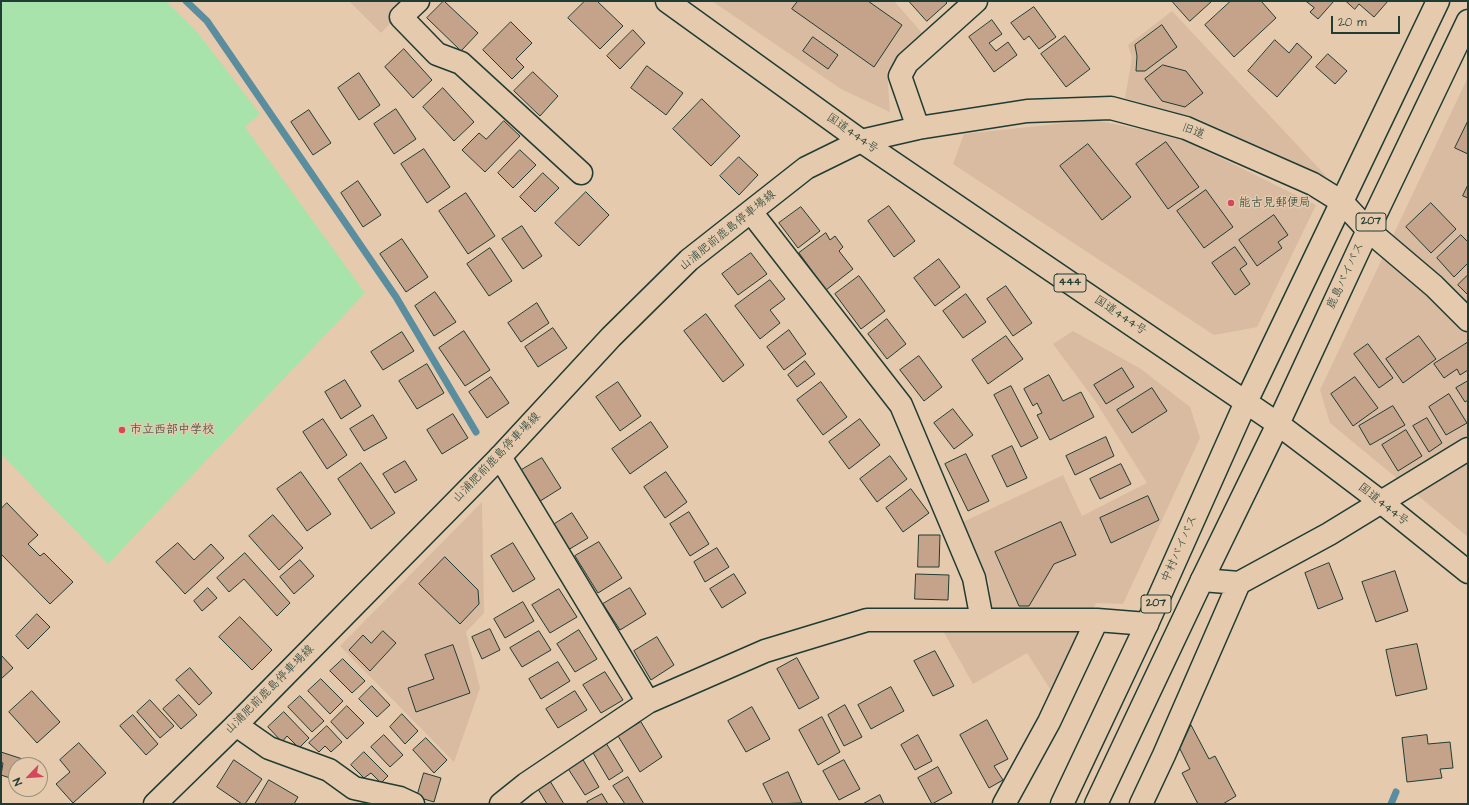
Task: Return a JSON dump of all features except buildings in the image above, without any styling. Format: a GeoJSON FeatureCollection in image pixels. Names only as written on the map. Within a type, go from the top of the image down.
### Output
{"type":"FeatureCollection","features":[{"type":"Feature","properties":{"kind":"main road"},"geometry":{"type":"LineString","coordinates":[[418,1],[401,17],[437,54],[461,63],[581,173]]}},
{"type":"Feature","properties":{"kind":"main road","name":"国道444号"},"geometry":{"type":"LineString","coordinates":[[667,1],[861,140],[1278,424],[1381,502],[1468,572]]}},
{"type":"Feature","properties":{"kind":"main road"},"geometry":{"type":"LineString","coordinates":[[918,128],[900,76],[907,63],[976,1]]}},
{"type":"Feature","properties":{"kind":"main road","name":"207"},"geometry":{"type":"LineString","coordinates":[[1246,402],[1438,1]]}},
{"type":"Feature","properties":{"kind":"main road","name":"鹿島バイパス"},"geometry":{"type":"LineString","coordinates":[[1278,424],[1368,230],[1468,22]]}},
{"type":"Feature","properties":{"kind":"main road","name":"旧道"},"geometry":{"type":"LineString","coordinates":[[861,140],[918,128],[1027,111],[1111,108],[1186,128],[1313,184],[1342,202],[1368,230],[1434,286],[1468,320]]}},
{"type":"Feature","properties":{"kind":"main road","name":"山浦肥前鹿島停車場線"},"geometry":{"type":"LineString","coordinates":[[155,804],[236,725],[500,457],[611,337],[689,260],[806,168],[861,140]]}},
{"type":"Feature","properties":{"kind":"main road"},"geometry":{"type":"LineString","coordinates":[[751,212],[901,405],[974,578],[982,620]]}},
{"type":"Feature","properties":{"kind":"main road","name":"中村バイパス"},"geometry":{"type":"LineString","coordinates":[[1062,804],[1147,624],[1246,402]]}},
{"type":"Feature","properties":{"kind":"main road","name":"207"},"geometry":{"type":"LineString","coordinates":[[1096,804],[1278,424]]}},
{"type":"Feature","properties":{"kind":"main road"},"geometry":{"type":"LineString","coordinates":[[1202,580],[1240,583],[1329,534],[1468,449]]}},
{"type":"Feature","properties":{"kind":"main road"},"geometry":{"type":"LineString","coordinates":[[500,457],[648,702]]}},
{"type":"Feature","properties":{"kind":"main road"},"geometry":{"type":"LineString","coordinates":[[1141,804],[1168,748],[1240,583]]}},
{"type":"Feature","properties":{"kind":"main road"},"geometry":{"type":"LineString","coordinates":[[501,804],[526,784],[648,702],[765,651],[867,620],[1097,620],[1147,624]]}},
{"type":"Feature","properties":{"kind":"main road"},"geometry":{"type":"LineString","coordinates":[[1004,804],[1049,722],[1097,620]]}},
{"type":"Feature","properties":{"kind":"main road"},"geometry":{"type":"LineString","coordinates":[[236,725],[269,748],[329,770],[354,788],[400,798],[413,804]]}},
{"type":"Feature","properties":{"kind":"shaded area"},"geometry":{"type":"Polygon","coordinates":[[[349,1],[412,1],[381,33],[349,1]]]}},
{"type":"Feature","properties":{"kind":"shaded area"},"geometry":{"type":"Polygon","coordinates":[[[712,1],[894,1],[923,34],[887,71],[890,112],[841,89],[712,1]]]}},
{"type":"Feature","properties":{"kind":"shaded area"},"geometry":{"type":"Polygon","coordinates":[[[1172,11],[1327,177],[1196,118],[1125,98],[1132,58],[1128,45],[1172,11]]]}},
{"type":"Feature","properties":{"kind":"shaded area"},"geometry":{"type":"Polygon","coordinates":[[[1468,77],[1468,537],[1330,423],[1320,390],[1468,77]]]}},
{"type":"Feature","properties":{"kind":"shaded area"},"geometry":{"type":"Polygon","coordinates":[[[1094,120],[1174,136],[1316,205],[1257,327],[1214,335],[953,164],[964,134],[1094,120]]]}},
{"type":"Feature","properties":{"kind":"shaded area"},"geometry":{"type":"Polygon","coordinates":[[[1073,331],[1141,369],[1190,407],[1200,438],[1123,604],[1096,603],[1052,692],[1027,653],[973,684],[942,629],[993,623],[989,581],[963,522],[1063,475],[1082,516],[1147,483],[1096,402],[1053,344],[1073,331]]]}},
{"type":"Feature","properties":{"kind":"shaded area"},"geometry":{"type":"Polygon","coordinates":[[[482,502],[484,613],[466,632],[480,688],[454,762],[340,646],[482,502]]]}},
{"type":"Feature","properties":{"kind":"green space","name":"市立西部中学校"},"geometry":{"type":"Polygon","coordinates":[[[1,1],[166,1],[198,33],[260,114],[245,127],[365,293],[108,564],[1,454],[1,1]]]}},
{"type":"Feature","properties":{"kind":"waterway"},"geometry":{"type":"LineString","coordinates":[[186,1],[207,21],[396,297],[476,432]]}},
{"type":"Feature","properties":{"kind":"waterway"},"geometry":{"type":"LineString","coordinates":[[1391,804],[1396,792]]}},
{"type":"Feature","properties":{"kind":"place","name":"能古見郵便局"},"geometry":{"type":"Point","coordinates":[1231,203]}},
{"type":"Feature","properties":{"kind":"place","name":"市立西部中学校"},"geometry":{"type":"Point","coordinates":[122,430]}}]}
